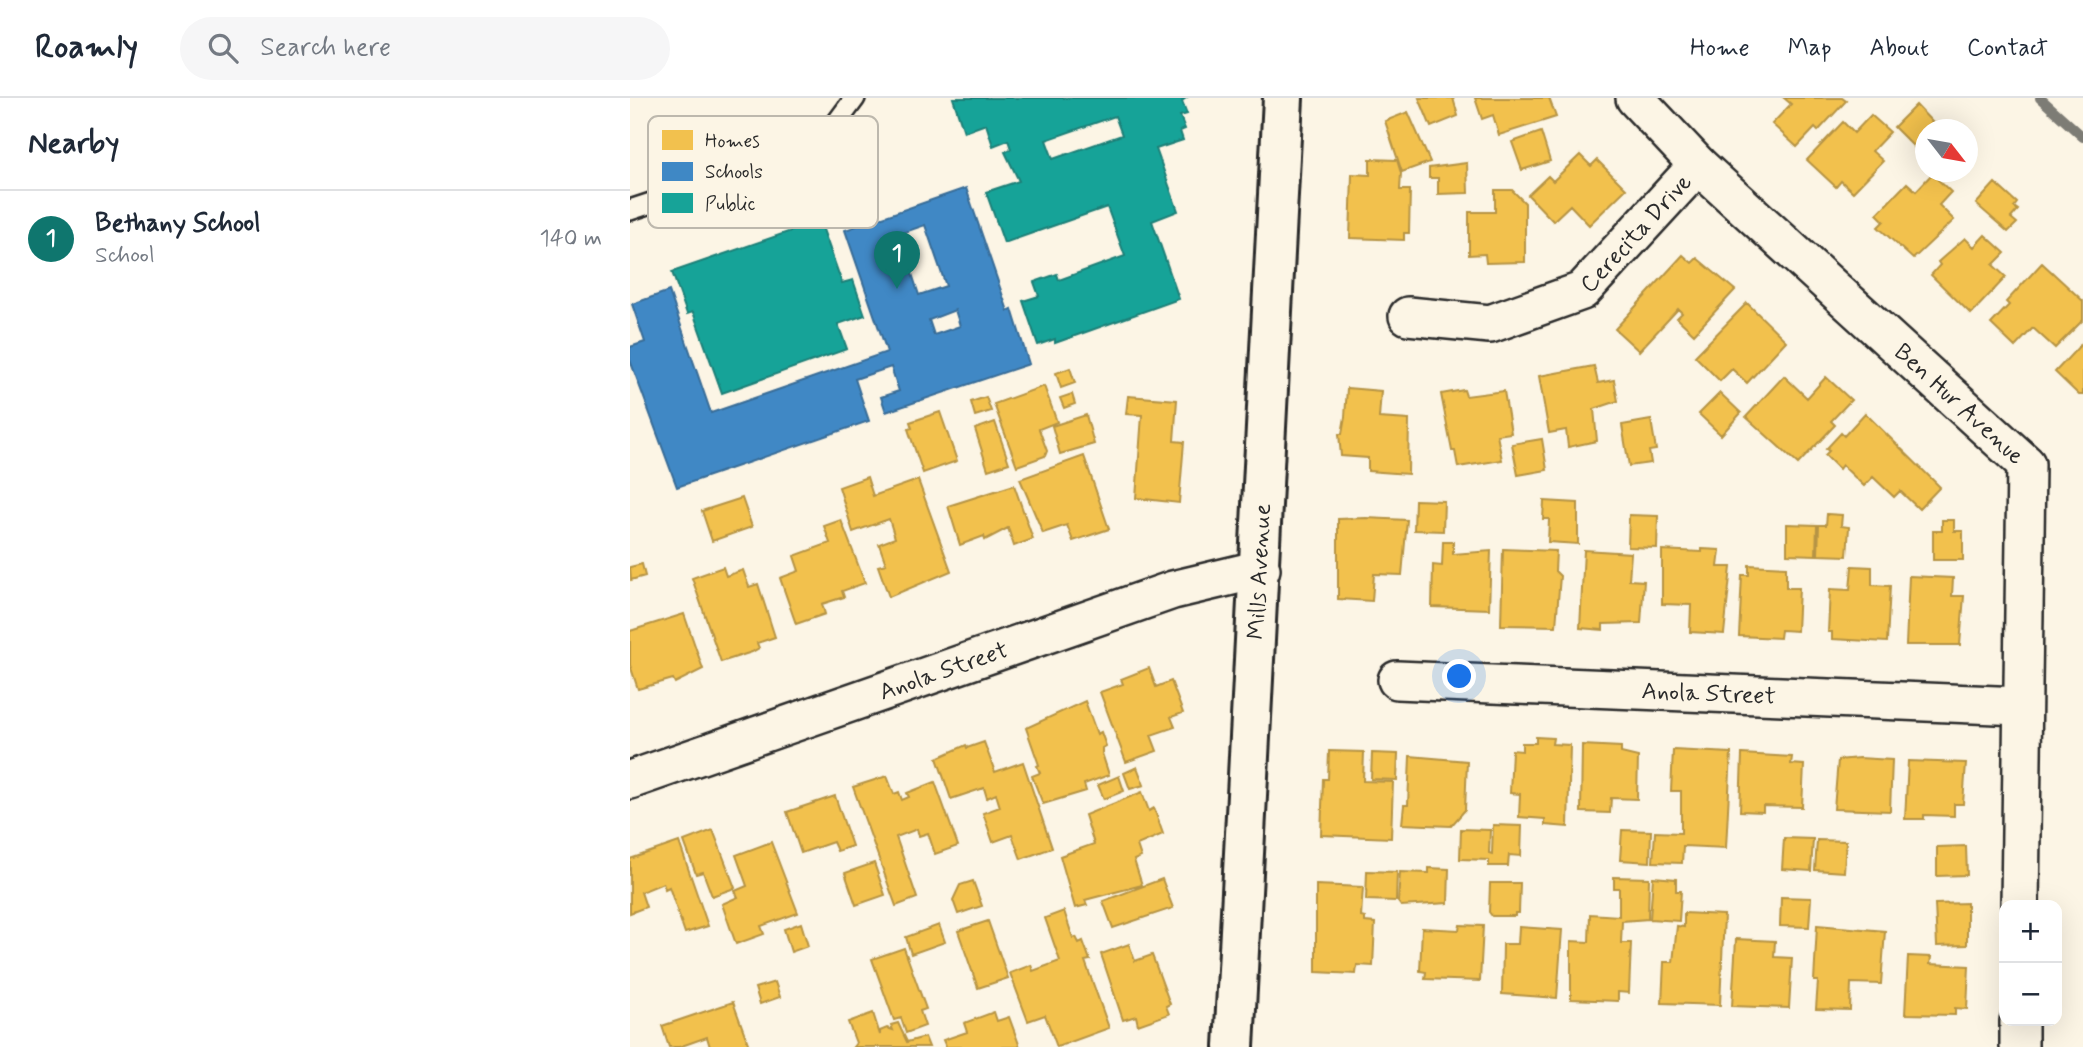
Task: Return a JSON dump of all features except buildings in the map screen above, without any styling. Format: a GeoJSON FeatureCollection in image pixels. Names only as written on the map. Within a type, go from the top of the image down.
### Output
{"type":"FeatureCollection","features":[{"type":"Feature","properties":{"kind":"main road","name":"Mills Avenue"},"geometry":{"type":"LineString","coordinates":[[1234,1047],[1261,569],[1283,98]]}},
{"type":"Feature","properties":{"kind":"street","name":"Ben Hur Avenue"},"geometry":{"type":"LineString","coordinates":[[1635,98],[1698,164],[2026,464],[2020,900]]}},
{"type":"Feature","properties":{"kind":"street","name":"Cerecita Drive"},"geometry":{"type":"LineString","coordinates":[[1408,316],[1490,324],[1582,291],[1698,164]]}},
{"type":"Feature","properties":{"kind":"street","name":"Anola Street"},"geometry":{"type":"LineString","coordinates":[[630,780],[1174,590],[1261,569]]}},
{"type":"Feature","properties":{"kind":"street","name":"Anola Street"},"geometry":{"type":"LineString","coordinates":[[1397,680],[2021,706]]}},
{"type":"Feature","properties":{"kind":"street"},"geometry":{"type":"LineString","coordinates":[[2018,1047],[2019,1026]]}},
{"type":"Feature","properties":{"kind":"lane"},"geometry":{"type":"LineString","coordinates":[[842,116],[855,98]]}},
{"type":"Feature","properties":{"kind":"lane"},"geometry":{"type":"LineString","coordinates":[[630,210],[648,204]]}},
{"type":"Feature","properties":{"kind":"waterway"},"geometry":{"type":"LineString","coordinates":[[2040,98],[2083,137]]}},
{"type":"Feature","properties":{"kind":"place","name":"Bethany School"},"geometry":{"type":"Point","coordinates":[897,289]}}]}
